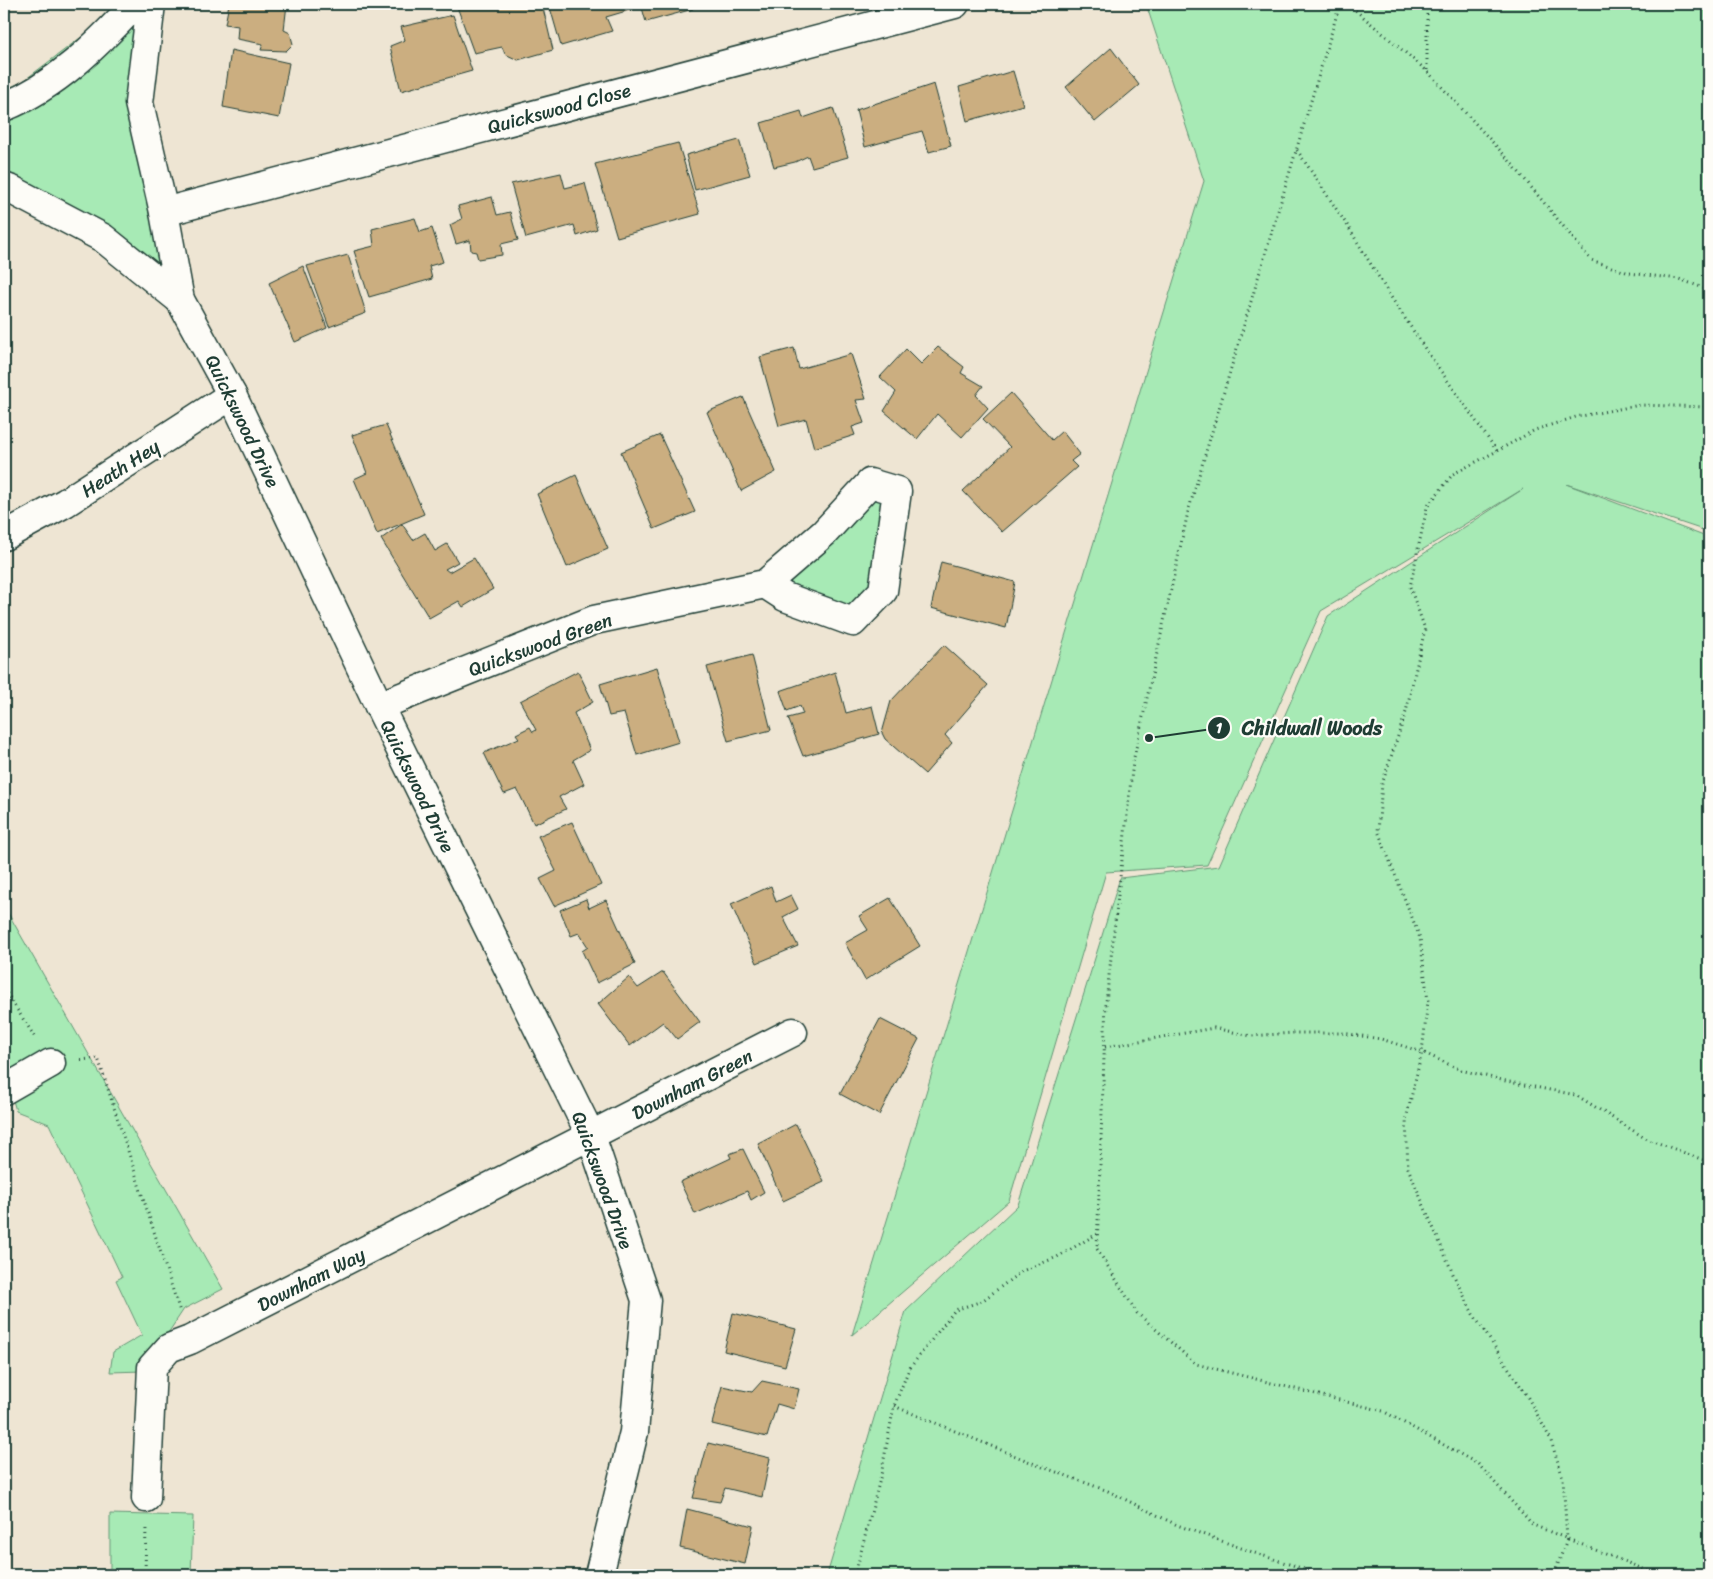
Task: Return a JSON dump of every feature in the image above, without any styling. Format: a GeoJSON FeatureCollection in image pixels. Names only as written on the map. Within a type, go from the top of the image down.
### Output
{"type":"FeatureCollection","features":[{"type":"Feature","properties":{"kind":"street"},"geometry":{"type":"LineString","coordinates":[[4,107],[39,90],[64,72],[135,4]]}},
{"type":"Feature","properties":{"kind":"street","name":"Quickswood Drive"},"geometry":{"type":"LineString","coordinates":[[150,4],[139,103],[164,212],[180,300],[232,395],[379,706],[591,1136],[646,1300],[634,1432],[599,1575]]}},
{"type":"Feature","properties":{"kind":"street","name":"Quickswood Close"},"geometry":{"type":"LineString","coordinates":[[164,212],[954,4]]}},
{"type":"Feature","properties":{"kind":"street"},"geometry":{"type":"LineString","coordinates":[[4,187],[103,238],[180,300]]}},
{"type":"Feature","properties":{"kind":"street","name":"Heath Hey"},"geometry":{"type":"LineString","coordinates":[[4,536],[65,503],[232,395]]}},
{"type":"Feature","properties":{"kind":"street","name":"Quickswood Green"},"geometry":{"type":"LineString","coordinates":[[379,706],[594,620],[765,584],[824,533],[870,483],[897,491],[883,591],[853,622],[785,597],[765,584]]}},
{"type":"Feature","properties":{"kind":"street","name":"Downham Green"},"geometry":{"type":"LineString","coordinates":[[591,1136],[793,1032]]}},
{"type":"Feature","properties":{"kind":"street"},"geometry":{"type":"LineString","coordinates":[[4,1090],[51,1063]]}},
{"type":"Feature","properties":{"kind":"street","name":"Downham Way"},"geometry":{"type":"LineString","coordinates":[[146,1498],[152,1367],[169,1348],[190,1340],[591,1136]]}},
{"type":"Feature","properties":{"kind":"path"},"geometry":{"type":"LineString","coordinates":[[1340,4],[1188,512],[1133,762],[1106,1002],[1097,1249],[1137,1312],[1196,1364],[1383,1411],[1478,1464],[1533,1525],[1658,1575]]}},
{"type":"Feature","properties":{"kind":"path"},"geometry":{"type":"LineString","coordinates":[[1348,4],[1428,71],[1508,159],[1591,260],[1629,273],[1679,279],[1709,290]]}},
{"type":"Feature","properties":{"kind":"path"},"geometry":{"type":"LineString","coordinates":[[1427,4],[1428,71]]}},
{"type":"Feature","properties":{"kind":"path"},"geometry":{"type":"LineString","coordinates":[[1296,150],[1347,225],[1426,350],[1497,452]]}},
{"type":"Feature","properties":{"kind":"path"},"geometry":{"type":"LineString","coordinates":[[1554,1575],[1568,1539],[1563,1478],[1550,1438],[1527,1396],[1473,1314],[1453,1274],[1408,1168],[1406,1119],[1422,1052],[1428,1001],[1420,938],[1378,831],[1382,784],[1406,712],[1425,629],[1410,587],[1427,507],[1453,474],[1535,430],[1576,417],[1640,406],[1709,407]]}},
{"type":"Feature","properties":{"kind":"path"},"geometry":{"type":"LineString","coordinates":[[4,989],[51,1063],[98,1058],[190,1340]]}},
{"type":"Feature","properties":{"kind":"path"},"geometry":{"type":"LineString","coordinates":[[1104,1047],[1214,1028],[1250,1036],[1293,1033],[1342,1033],[1381,1039],[1422,1052],[1461,1070],[1576,1095],[1645,1138],[1709,1162]]}},
{"type":"Feature","properties":{"kind":"path"},"geometry":{"type":"LineString","coordinates":[[855,1575],[881,1475],[894,1406],[910,1369],[955,1310],[982,1301],[1022,1271],[1057,1257],[1098,1234]]}},
{"type":"Feature","properties":{"kind":"path"},"geometry":{"type":"LineString","coordinates":[[894,1406],[1040,1466],[1108,1491],[1177,1525],[1323,1575]]}},
{"type":"Feature","properties":{"kind":"path"},"geometry":{"type":"LineString","coordinates":[[145,1575],[146,1498]]}},
{"type":"Feature","properties":{"kind":"green space"},"geometry":{"type":"Polygon","coordinates":[[[125,4],[130,4],[170,291],[4,191],[4,90],[22,82],[125,4]]]}},
{"type":"Feature","properties":{"kind":"green space"},"geometry":{"type":"Polygon","coordinates":[[[1146,4],[1709,4],[1709,532],[1566,484],[1709,538],[1709,1575],[827,1575],[906,1311],[1018,1205],[1120,878],[1219,866],[1328,616],[1523,489],[1321,611],[1207,865],[1106,872],[1009,1201],[852,1335],[1204,181],[1146,4]]]}},
{"type":"Feature","properties":{"kind":"green space"},"geometry":{"type":"Polygon","coordinates":[[[870,483],[897,491],[883,591],[853,622],[765,584],[870,483]]]}},
{"type":"Feature","properties":{"kind":"green space"},"geometry":{"type":"Polygon","coordinates":[[[4,906],[223,1289],[184,1309],[143,1371],[110,1372],[113,1352],[142,1335],[116,1280],[122,1277],[49,1124],[16,1111],[4,1068],[4,906]]]}},
{"type":"Feature","properties":{"kind":"green space"},"geometry":{"type":"Polygon","coordinates":[[[110,1514],[193,1516],[191,1575],[110,1575],[110,1514]]]}},
{"type":"Feature","properties":{"kind":"building"},"geometry":{"type":"Polygon","coordinates":[[[229,4],[287,4],[284,30],[290,33],[293,44],[286,51],[261,50],[263,44],[237,39],[238,26],[225,24],[229,4]]]}},
{"type":"Feature","properties":{"kind":"building"},"geometry":{"type":"Polygon","coordinates":[[[456,4],[542,4],[553,50],[518,60],[505,54],[502,47],[474,53],[456,4]]]}},
{"type":"Feature","properties":{"kind":"building"},"geometry":{"type":"Polygon","coordinates":[[[549,4],[632,4],[633,9],[606,17],[612,31],[561,46],[549,4]]]}},
{"type":"Feature","properties":{"kind":"building"},"geometry":{"type":"Polygon","coordinates":[[[641,4],[692,4],[693,9],[646,22],[641,4]]]}},
{"type":"Feature","properties":{"kind":"building"},"geometry":{"type":"Polygon","coordinates":[[[453,15],[472,71],[401,91],[390,46],[405,40],[401,27],[453,15]]]}},
{"type":"Feature","properties":{"kind":"building"},"geometry":{"type":"Polygon","coordinates":[[[1111,48],[1139,85],[1095,122],[1066,87],[1111,48]]]}},
{"type":"Feature","properties":{"kind":"building"},"geometry":{"type":"Polygon","coordinates":[[[231,50],[289,63],[279,118],[223,107],[231,50]]]}},
{"type":"Feature","properties":{"kind":"building"},"geometry":{"type":"Polygon","coordinates":[[[1013,71],[1023,105],[967,121],[959,87],[1013,71]]]}},
{"type":"Feature","properties":{"kind":"building"},"geometry":{"type":"Polygon","coordinates":[[[934,84],[951,146],[929,152],[922,131],[865,147],[856,110],[934,84]]]}},
{"type":"Feature","properties":{"kind":"building"},"geometry":{"type":"Polygon","coordinates":[[[833,108],[848,157],[812,167],[808,156],[795,162],[774,167],[761,123],[801,111],[803,118],[833,108]]]}},
{"type":"Feature","properties":{"kind":"building"},"geometry":{"type":"Polygon","coordinates":[[[739,140],[750,175],[695,190],[686,155],[739,140]]]}},
{"type":"Feature","properties":{"kind":"building"},"geometry":{"type":"Polygon","coordinates":[[[678,143],[700,214],[617,237],[595,164],[678,143]]]}},
{"type":"Feature","properties":{"kind":"building"},"geometry":{"type":"Polygon","coordinates":[[[561,173],[565,188],[585,183],[597,229],[577,236],[574,225],[526,238],[511,184],[561,173]]]}},
{"type":"Feature","properties":{"kind":"building"},"geometry":{"type":"Polygon","coordinates":[[[492,197],[497,215],[510,212],[518,240],[501,244],[502,255],[478,259],[476,252],[471,251],[470,240],[456,244],[450,225],[462,219],[458,206],[492,197]]]}},
{"type":"Feature","properties":{"kind":"building"},"geometry":{"type":"Polygon","coordinates":[[[415,218],[420,232],[432,228],[443,262],[429,266],[432,279],[369,297],[354,251],[374,246],[372,229],[415,218]]]}},
{"type":"Feature","properties":{"kind":"building"},"geometry":{"type":"Polygon","coordinates":[[[348,255],[366,313],[329,327],[307,266],[348,255]]]}},
{"type":"Feature","properties":{"kind":"building"},"geometry":{"type":"Polygon","coordinates":[[[303,266],[327,328],[295,342],[269,283],[303,266]]]}},
{"type":"Feature","properties":{"kind":"building"},"geometry":{"type":"Polygon","coordinates":[[[938,347],[964,367],[961,373],[983,386],[976,395],[988,408],[962,437],[937,414],[917,439],[884,411],[896,392],[880,377],[906,349],[921,364],[938,347]]]}},
{"type":"Feature","properties":{"kind":"building"},"geometry":{"type":"Polygon","coordinates":[[[794,348],[799,369],[851,354],[866,399],[856,400],[864,423],[852,427],[855,435],[814,448],[806,419],[779,426],[760,357],[794,348]]]}},
{"type":"Feature","properties":{"kind":"building"},"geometry":{"type":"Polygon","coordinates":[[[1011,393],[1052,440],[1062,431],[1080,454],[1071,461],[1077,467],[1002,532],[963,491],[1010,447],[983,419],[1011,393]]]}},
{"type":"Feature","properties":{"kind":"building"},"geometry":{"type":"Polygon","coordinates":[[[743,397],[776,472],[741,491],[707,412],[743,397]]]}},
{"type":"Feature","properties":{"kind":"building"},"geometry":{"type":"Polygon","coordinates":[[[386,425],[424,514],[377,534],[354,479],[367,473],[352,435],[386,425]]]}},
{"type":"Feature","properties":{"kind":"building"},"geometry":{"type":"Polygon","coordinates":[[[660,435],[695,512],[654,529],[621,452],[660,435]]]}},
{"type":"Feature","properties":{"kind":"building"},"geometry":{"type":"Polygon","coordinates":[[[576,475],[608,549],[567,567],[537,494],[576,475]]]}},
{"type":"Feature","properties":{"kind":"building"},"geometry":{"type":"Polygon","coordinates":[[[402,524],[413,540],[425,533],[435,551],[447,544],[458,562],[445,569],[449,572],[474,558],[493,589],[463,607],[459,601],[429,618],[381,539],[402,524]]]}},
{"type":"Feature","properties":{"kind":"building"},"geometry":{"type":"Polygon","coordinates":[[[941,562],[1015,582],[1006,628],[931,608],[941,562]]]}},
{"type":"Feature","properties":{"kind":"building"},"geometry":{"type":"Polygon","coordinates":[[[944,645],[988,685],[945,735],[952,743],[925,774],[885,739],[882,733],[891,701],[944,645]]]}},
{"type":"Feature","properties":{"kind":"building"},"geometry":{"type":"Polygon","coordinates":[[[752,655],[771,730],[728,741],[707,667],[752,655]]]}},
{"type":"Feature","properties":{"kind":"building"},"geometry":{"type":"Polygon","coordinates":[[[657,667],[679,742],[637,755],[624,713],[609,716],[600,684],[657,667]]]}},
{"type":"Feature","properties":{"kind":"building"},"geometry":{"type":"Polygon","coordinates":[[[578,671],[593,702],[574,713],[590,750],[573,760],[584,784],[559,797],[566,809],[534,824],[517,789],[504,794],[484,753],[519,738],[516,734],[530,727],[533,732],[536,730],[520,701],[578,671]]]}},
{"type":"Feature","properties":{"kind":"building"},"geometry":{"type":"Polygon","coordinates":[[[835,672],[846,713],[872,706],[879,734],[803,756],[788,718],[803,714],[800,706],[787,711],[780,691],[835,672]]]}},
{"type":"Feature","properties":{"kind":"building"},"geometry":{"type":"Polygon","coordinates":[[[572,822],[601,885],[554,906],[540,879],[556,871],[538,836],[572,822]]]}},
{"type":"Feature","properties":{"kind":"building"},"geometry":{"type":"Polygon","coordinates":[[[771,886],[776,902],[791,895],[798,909],[783,917],[798,946],[757,963],[731,904],[771,886]]]}},
{"type":"Feature","properties":{"kind":"building"},"geometry":{"type":"Polygon","coordinates":[[[890,898],[920,946],[865,980],[845,943],[868,930],[859,916],[890,898]]]}},
{"type":"Feature","properties":{"kind":"building"},"geometry":{"type":"Polygon","coordinates":[[[586,899],[589,908],[606,900],[635,964],[597,983],[582,951],[588,947],[579,933],[571,936],[560,910],[586,899]]]}},
{"type":"Feature","properties":{"kind":"building"},"geometry":{"type":"Polygon","coordinates":[[[663,972],[700,1022],[677,1039],[663,1022],[630,1046],[598,1004],[629,977],[638,988],[663,972]]]}},
{"type":"Feature","properties":{"kind":"building"},"geometry":{"type":"Polygon","coordinates":[[[880,1019],[919,1039],[879,1115],[840,1094],[880,1019]]]}},
{"type":"Feature","properties":{"kind":"building"},"geometry":{"type":"Polygon","coordinates":[[[796,1124],[824,1182],[783,1201],[758,1144],[796,1124]]]}},
{"type":"Feature","properties":{"kind":"building"},"geometry":{"type":"Polygon","coordinates":[[[743,1149],[764,1192],[751,1200],[747,1191],[695,1214],[680,1182],[731,1158],[729,1154],[743,1149]]]}},
{"type":"Feature","properties":{"kind":"building"},"geometry":{"type":"Polygon","coordinates":[[[733,1313],[796,1329],[785,1366],[724,1351],[733,1313]]]}},
{"type":"Feature","properties":{"kind":"building"},"geometry":{"type":"Polygon","coordinates":[[[762,1381],[799,1389],[794,1409],[777,1404],[767,1437],[712,1424],[722,1386],[752,1392],[762,1381]]]}},
{"type":"Feature","properties":{"kind":"building"},"geometry":{"type":"Polygon","coordinates":[[[708,1443],[770,1458],[762,1497],[725,1488],[720,1502],[693,1498],[708,1443]]]}},
{"type":"Feature","properties":{"kind":"building"},"geometry":{"type":"Polygon","coordinates":[[[687,1509],[753,1526],[745,1564],[680,1548],[687,1509]]]}},
{"type":"Feature","properties":{"kind":"building"},"geometry":{"type":"Polygon","coordinates":[[[683,1570],[704,1575],[682,1575],[683,1570]]]}},
{"type":"Feature","properties":{"kind":"place","name":"Childwall Woods"},"geometry":{"type":"Point","coordinates":[1149,738]}}]}
